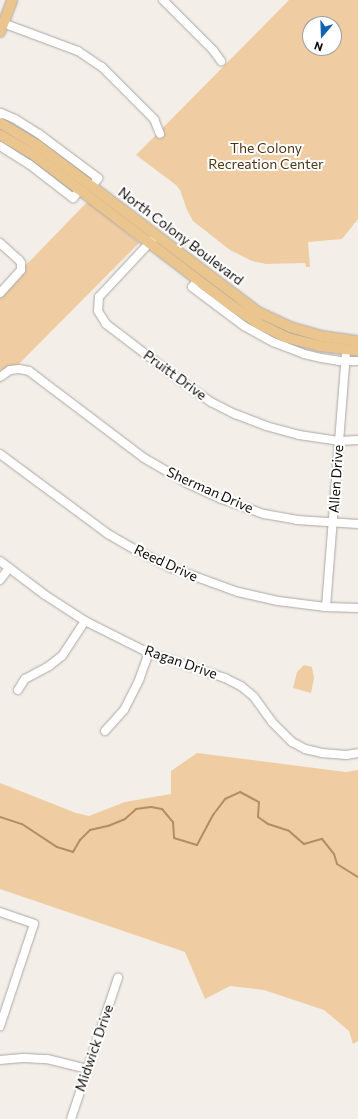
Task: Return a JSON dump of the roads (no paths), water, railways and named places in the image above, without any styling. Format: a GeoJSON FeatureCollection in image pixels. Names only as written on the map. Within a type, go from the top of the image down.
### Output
{"type":"FeatureCollection","features":[{"type":"Feature","properties":{"kind":"main road"},"geometry":{"type":"LineString","coordinates":[[1,26],[12,0]]}},
{"type":"Feature","properties":{"kind":"main road","name":"North Colony Boulevard"},"geometry":{"type":"LineString","coordinates":[[0,123],[37,145],[92,186],[198,280],[259,324],[288,338],[320,346],[349,348]]}},
{"type":"Feature","properties":{"kind":"main road","name":"North Colony Boulevard"},"geometry":{"type":"LineString","coordinates":[[0,135],[34,155],[80,190],[258,312],[290,327],[321,336],[358,351]]}},
{"type":"Feature","properties":{"kind":"street"},"geometry":{"type":"LineString","coordinates":[[163,0],[213,50],[221,61]]}},
{"type":"Feature","properties":{"kind":"street"},"geometry":{"type":"LineString","coordinates":[[1,26],[78,51],[102,66],[154,119],[160,134]]}},
{"type":"Feature","properties":{"kind":"street"},"geometry":{"type":"LineString","coordinates":[[0,115],[1,113],[15,119],[39,134],[98,178],[92,186]]}},
{"type":"Feature","properties":{"kind":"street"},"geometry":{"type":"LineString","coordinates":[[0,146],[29,164],[73,198],[80,190]]}},
{"type":"Feature","properties":{"kind":"street","name":"Pruitt Drive"},"geometry":{"type":"LineString","coordinates":[[153,239],[99,297],[98,311],[106,324],[211,402],[235,414],[266,426],[299,435],[339,441],[358,440]]}},
{"type":"Feature","properties":{"kind":"street"},"geometry":{"type":"LineString","coordinates":[[0,243],[19,260],[21,270],[0,293]]}},
{"type":"Feature","properties":{"kind":"street"},"geometry":{"type":"LineString","coordinates":[[349,348],[358,361]]}},
{"type":"Feature","properties":{"kind":"street","name":"Allen Drive"},"geometry":{"type":"LineString","coordinates":[[326,607],[339,441],[349,348]]}},
{"type":"Feature","properties":{"kind":"street","name":"Sherman Drive"},"geometry":{"type":"LineString","coordinates":[[0,377],[10,370],[19,369],[29,371],[144,458],[187,483],[222,499],[264,514],[297,520],[333,524],[358,524]]}},
{"type":"Feature","properties":{"kind":"street","name":"Reed Drive"},"geometry":{"type":"LineString","coordinates":[[0,454],[108,534],[172,568],[238,592],[278,601],[326,607],[358,608]]}},
{"type":"Feature","properties":{"kind":"street","name":"Ragan Drive"},"geometry":{"type":"LineString","coordinates":[[0,561],[85,621],[150,653],[226,678],[241,686],[254,697],[284,736],[305,748],[331,754],[346,755],[358,753]]}},
{"type":"Feature","properties":{"kind":"street"},"geometry":{"type":"LineString","coordinates":[[0,580],[9,568]]}},
{"type":"Feature","properties":{"kind":"street"},"geometry":{"type":"LineString","coordinates":[[18,690],[25,679],[49,666],[62,656],[85,621]]}},
{"type":"Feature","properties":{"kind":"street"},"geometry":{"type":"LineString","coordinates":[[105,731],[124,710],[150,653]]}},
{"type":"Feature","properties":{"kind":"street"},"geometry":{"type":"LineString","coordinates":[[0,912],[34,924],[0,1026]]}},
{"type":"Feature","properties":{"kind":"street","name":"Midwick Drive"},"geometry":{"type":"LineString","coordinates":[[71,1119],[118,978]]}},
{"type":"Feature","properties":{"kind":"street"},"geometry":{"type":"LineString","coordinates":[[0,1060],[25,1058],[47,1059],[87,1069]]}},
{"type":"Feature","properties":{"kind":"waterway"},"geometry":{"type":"LineString","coordinates":[[0,817],[22,824],[57,847],[73,852],[80,840],[90,830],[108,826],[125,819],[136,809],[151,807],[162,809],[173,822],[174,838],[197,845],[213,815],[225,799],[240,792],[259,802],[258,817],[268,824],[289,831],[304,844],[322,839],[334,854],[337,864],[358,877]]}},
{"type":"Feature","properties":{"kind":"park label","name":"The Colony Recreation Center"},"geometry":{"type":"Point","coordinates":[266,156]}}]}
